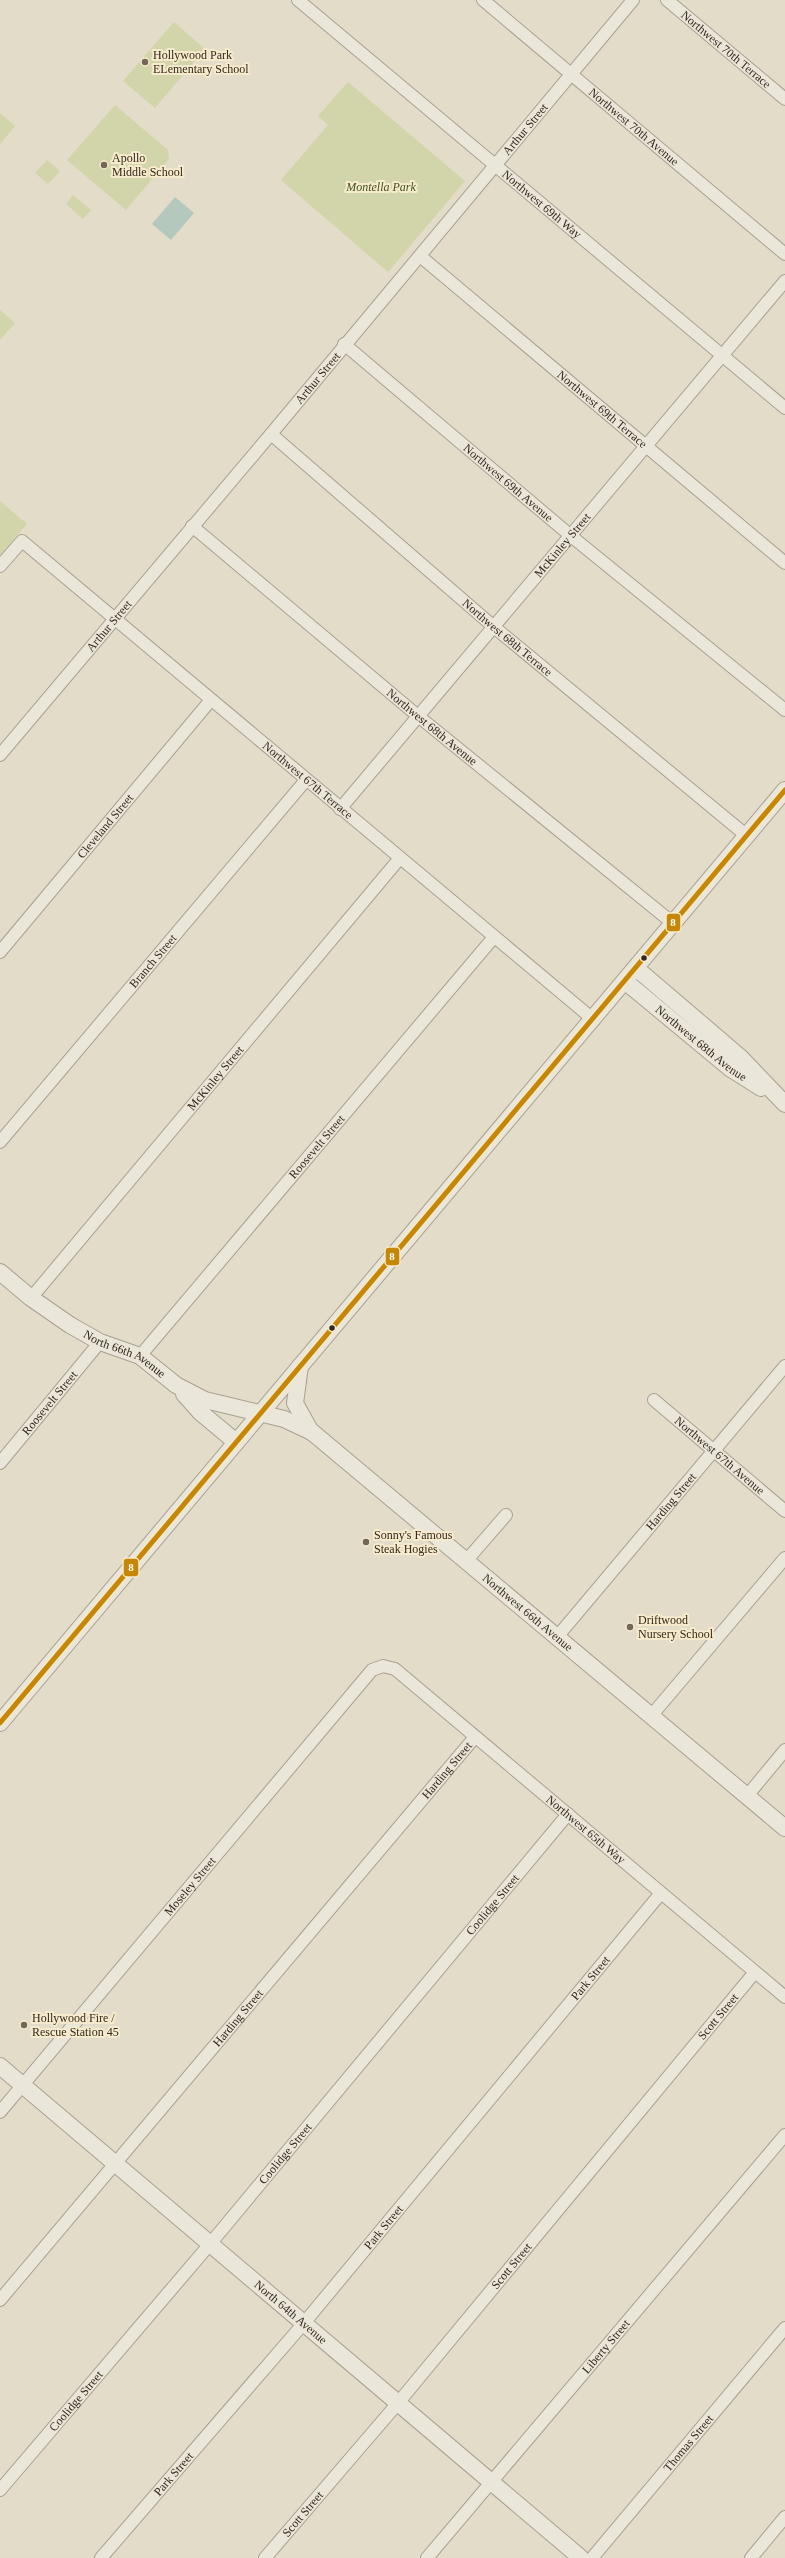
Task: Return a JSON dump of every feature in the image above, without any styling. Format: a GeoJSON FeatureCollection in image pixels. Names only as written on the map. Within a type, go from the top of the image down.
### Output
{"type":"FeatureCollection","features":[{"type":"Feature","properties":{"kind":"street","name":"Northwest 69th Way"},"geometry":{"type":"LineString","coordinates":[[298,0],[785,408]]}},
{"type":"Feature","properties":{"kind":"street","name":"Northwest 70th Avenue"},"geometry":{"type":"LineString","coordinates":[[483,0],[785,254]]}},
{"type":"Feature","properties":{"kind":"street","name":"Arthur Street"},"geometry":{"type":"LineString","coordinates":[[0,755],[113,618],[271,434],[344,344],[420,256],[633,0]]}},
{"type":"Feature","properties":{"kind":"street","name":"Northwest 70th Terrace"},"geometry":{"type":"LineString","coordinates":[[667,0],[785,99]]}},
{"type":"Feature","properties":{"kind":"street","name":"Northwest 69th Terrace"},"geometry":{"type":"LineString","coordinates":[[420,256],[785,563]]}},
{"type":"Feature","properties":{"kind":"street","name":"McKinley Street"},"geometry":{"type":"LineString","coordinates":[[340,809],[785,281]]}},
{"type":"Feature","properties":{"kind":"street","name":"Northwest 69th Avenue"},"geometry":{"type":"LineString","coordinates":[[344,344],[570,536],[785,710]]}},
{"type":"Feature","properties":{"kind":"street","name":"Northwest 68th Terrace"},"geometry":{"type":"LineString","coordinates":[[271,434],[494,627],[747,836]]}},
{"type":"Feature","properties":{"kind":"street","name":"Northwest 68th Avenue"},"geometry":{"type":"LineString","coordinates":[[192,526],[418,716],[674,924]]}},
{"type":"Feature","properties":{"kind":"street","name":"Northwest 67th Terrace"},"geometry":{"type":"LineString","coordinates":[[0,566],[22,541],[210,701],[594,1020]]}},
{"type":"Feature","properties":{"kind":"street","name":"Cleveland Street"},"geometry":{"type":"LineString","coordinates":[[0,952],[210,701]]}},
{"type":"Feature","properties":{"kind":"street","name":"Branch Street"},"geometry":{"type":"LineString","coordinates":[[0,1142],[306,780]]}},
{"type":"Feature","properties":{"kind":"street"},"geometry":{"type":"LineString","coordinates":[[0,1723],[260,1412],[637,969],[785,790]]}},
{"type":"Feature","properties":{"kind":"street","name":"McKinley Street"},"geometry":{"type":"LineString","coordinates":[[32,1298],[400,858]]}},
{"type":"Feature","properties":{"kind":"street","name":"Roosevelt Street"},"geometry":{"type":"LineString","coordinates":[[140,1356],[494,937]]}},
{"type":"Feature","properties":{"kind":"street","name":"Northwest 68th Avenue"},"geometry":{"type":"LineString","coordinates":[[637,969],[740,1057],[783,1102]]}},
{"type":"Feature","properties":{"kind":"street","name":"Northwest 68th Avenue"},"geometry":{"type":"LineString","coordinates":[[626,982],[731,1068],[783,1102]]}},
{"type":"Feature","properties":{"kind":"street","name":"North 66th Avenue"},"geometry":{"type":"LineString","coordinates":[[0,1272],[32,1298],[100,1342],[140,1356],[176,1385],[205,1400],[260,1412]]}},
{"type":"Feature","properties":{"kind":"street","name":"Roosevelt Street"},"geometry":{"type":"LineString","coordinates":[[0,1464],[100,1342]]}},
{"type":"Feature","properties":{"kind":"street"},"geometry":{"type":"LineString","coordinates":[[300,1365],[295,1403],[312,1432]]}},
{"type":"Feature","properties":{"kind":"street","name":"Harding Street"},"geometry":{"type":"LineString","coordinates":[[557,1637],[785,1366]]}},
{"type":"Feature","properties":{"kind":"street"},"geometry":{"type":"LineString","coordinates":[[176,1385],[200,1412],[236,1442]]}},
{"type":"Feature","properties":{"kind":"street","name":"Northwest 67th Avenue"},"geometry":{"type":"LineString","coordinates":[[654,1400],[785,1511]]}},
{"type":"Feature","properties":{"kind":"street","name":"Northwest 66th Avenue"},"geometry":{"type":"LineString","coordinates":[[260,1412],[284,1419],[312,1432],[785,1828]]}},
{"type":"Feature","properties":{"kind":"street"},"geometry":{"type":"LineString","coordinates":[[466,1561],[506,1515]]}},
{"type":"Feature","properties":{"kind":"street"},"geometry":{"type":"LineString","coordinates":[[651,1716],[785,1558]]}},
{"type":"Feature","properties":{"kind":"street","name":"Northwest 65th Way"},"geometry":{"type":"LineString","coordinates":[[383,1666],[395,1669],[785,1997]]}},
{"type":"Feature","properties":{"kind":"street","name":"Moseley Street"},"geometry":{"type":"LineString","coordinates":[[0,2112],[372,1670],[383,1666]]}},
{"type":"Feature","properties":{"kind":"street","name":"Harding Street"},"geometry":{"type":"LineString","coordinates":[[0,2300],[475,1737]]}},
{"type":"Feature","properties":{"kind":"street"},"geometry":{"type":"LineString","coordinates":[[747,1796],[785,1750]]}},
{"type":"Feature","properties":{"kind":"street","name":"Coolidge Street"},"geometry":{"type":"LineString","coordinates":[[0,2490],[210,2244],[568,1814]]}},
{"type":"Feature","properties":{"kind":"street","name":"Park Street"},"geometry":{"type":"LineString","coordinates":[[101,2558],[304,2323],[661,1893]]}},
{"type":"Feature","properties":{"kind":"street","name":"Scott Street"},"geometry":{"type":"LineString","coordinates":[[265,2558],[398,2403],[755,1972]]}},
{"type":"Feature","properties":{"kind":"street","name":"North 64th Avenue"},"geometry":{"type":"LineString","coordinates":[[0,2066],[581,2558]]}},
{"type":"Feature","properties":{"kind":"street","name":"Liberty Street"},"geometry":{"type":"LineString","coordinates":[[427,2558],[785,2135]]}},
{"type":"Feature","properties":{"kind":"street","name":"Thomas Street"},"geometry":{"type":"LineString","coordinates":[[592,2558],[785,2328]]}},
{"type":"Feature","properties":{"kind":"street"},"geometry":{"type":"LineString","coordinates":[[751,2558],[785,2517]]}},
{"type":"Feature","properties":{"kind":"green space"},"geometry":{"type":"Polygon","coordinates":[[[174,22],[205,49],[155,108],[123,81],[174,22]]]}},
{"type":"Feature","properties":{"kind":"green space","name":"Montella Park"},"geometry":{"type":"Polygon","coordinates":[[[348,82],[465,181],[388,272],[281,180],[328,125],[318,116],[348,82]]]}},
{"type":"Feature","properties":{"kind":"green space"},"geometry":{"type":"Polygon","coordinates":[[[115,105],[168,150],[169,159],[126,210],[67,160],[115,105]]]}},
{"type":"Feature","properties":{"kind":"green space"},"geometry":{"type":"Polygon","coordinates":[[[0,113],[15,126],[0,144],[0,113]]]}},
{"type":"Feature","properties":{"kind":"green space"},"geometry":{"type":"Polygon","coordinates":[[[47,160],[60,171],[48,184],[35,173],[47,160]]]}},
{"type":"Feature","properties":{"kind":"green space"},"geometry":{"type":"Polygon","coordinates":[[[73,195],[91,210],[83,219],[66,204],[73,195]]]}},
{"type":"Feature","properties":{"kind":"green space"},"geometry":{"type":"Polygon","coordinates":[[[0,310],[15,323],[0,340],[0,310]]]}},
{"type":"Feature","properties":{"kind":"green space"},"geometry":{"type":"Polygon","coordinates":[[[0,501],[27,524],[0,555],[0,501]]]}},
{"type":"Feature","properties":{"kind":"shaded area"},"geometry":{"type":"Polygon","coordinates":[[[175,197],[194,213],[171,240],[152,224],[175,197]]]}},
{"type":"Feature","properties":{"kind":"transit line","name":"8"},"geometry":{"type":"LineString","coordinates":[[0,1723],[785,790]]}},
{"type":"Feature","properties":{"kind":"place","name":"Hollywood Park ELementary School"},"geometry":{"type":"Point","coordinates":[145,62]}},
{"type":"Feature","properties":{"kind":"place","name":"Apollo Middle School"},"geometry":{"type":"Point","coordinates":[104,165]}},
{"type":"Feature","properties":{"kind":"place","name":"Sonny's Famous Steak Hogies"},"geometry":{"type":"Point","coordinates":[366,1542]}},
{"type":"Feature","properties":{"kind":"place","name":"Driftwood Nursery School"},"geometry":{"type":"Point","coordinates":[630,1627]}},
{"type":"Feature","properties":{"kind":"place","name":"Hollywood Fire / Rescue Station 45"},"geometry":{"type":"Point","coordinates":[24,2025]}}]}
